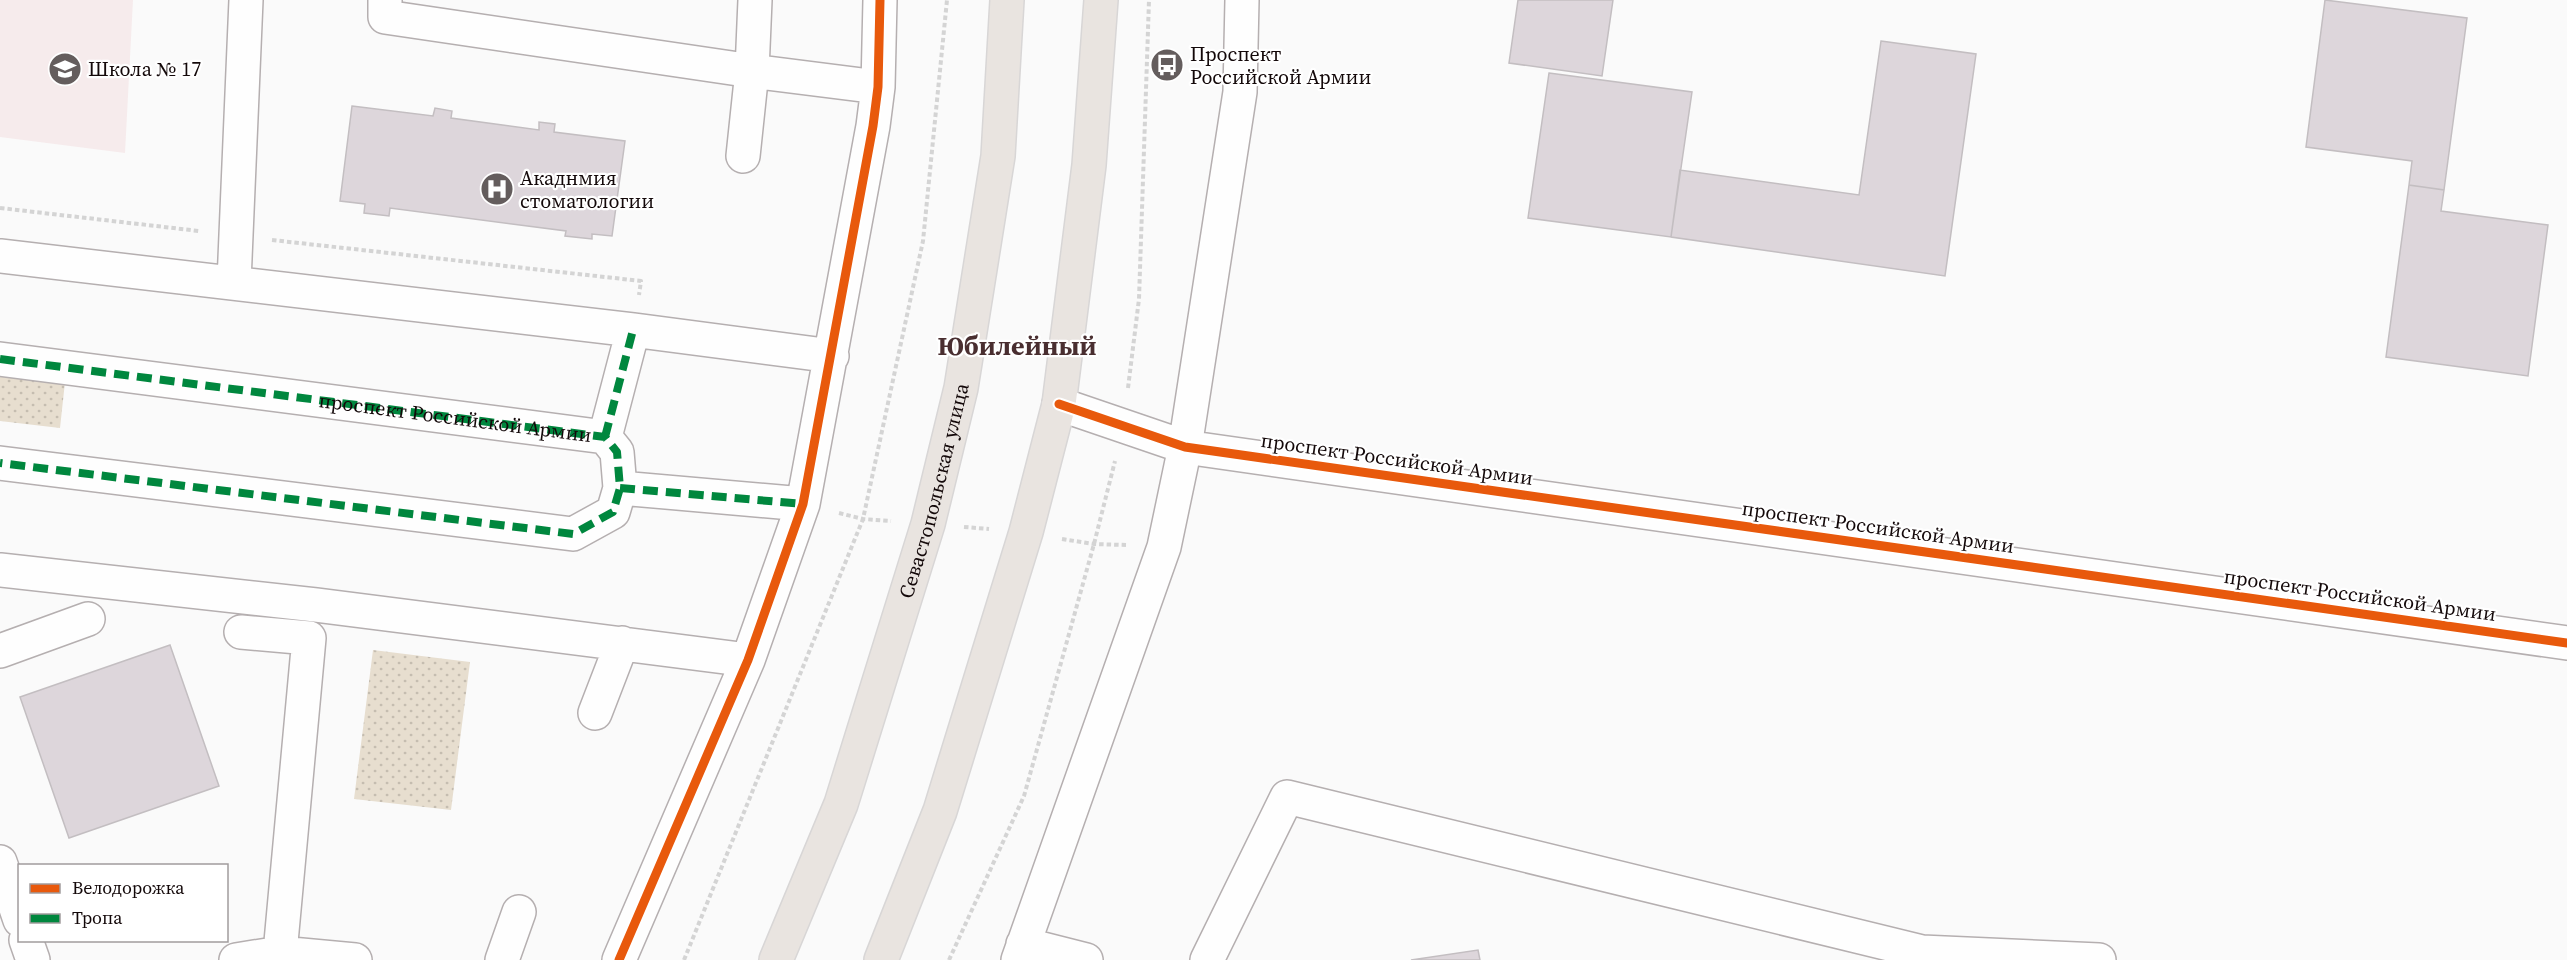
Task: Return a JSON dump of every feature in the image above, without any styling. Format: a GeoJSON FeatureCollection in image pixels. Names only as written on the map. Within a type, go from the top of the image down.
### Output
{"type":"FeatureCollection","features":[{"type":"Feature","properties":{"kind":"main road","name":"Севастопольская улица"},"geometry":{"type":"LineString","coordinates":[[776,960],[841,804],[928,524],[961,388],[998,156],[1007,0]]}},
{"type":"Feature","properties":{"kind":"main road"},"geometry":{"type":"LineString","coordinates":[[880,960],[940,811],[1026,532],[1059,404],[1089,165],[1101,0]]}},
{"type":"Feature","properties":{"kind":"street"},"geometry":{"type":"LineString","coordinates":[[234,282],[246,0]]}},
{"type":"Feature","properties":{"kind":"street"},"geometry":{"type":"LineString","coordinates":[[386,0],[385,17],[752,71],[878,87]]}},
{"type":"Feature","properties":{"kind":"street"},"geometry":{"type":"LineString","coordinates":[[743,156],[752,71],[755,0]]}},
{"type":"Feature","properties":{"kind":"street"},"geometry":{"type":"LineString","coordinates":[[619,960],[748,660],[803,504],[873,126],[878,87],[880,0]]}},
{"type":"Feature","properties":{"kind":"street"},"geometry":{"type":"LineString","coordinates":[[1086,960],[1021,952],[1164,547],[1185,447],[1240,92],[1242,0]]}},
{"type":"Feature","properties":{"kind":"street"},"geometry":{"type":"LineString","coordinates":[[0,256],[234,282],[832,356]]}},
{"type":"Feature","properties":{"kind":"street"},"geometry":{"type":"LineString","coordinates":[[605,437],[633,330]]}},
{"type":"Feature","properties":{"kind":"street","name":"проспект Российской Армии"},"geometry":{"type":"LineString","coordinates":[[0,359],[605,437],[617,452],[620,488],[613,512],[573,534],[0,463]]}},
{"type":"Feature","properties":{"kind":"street","name":"проспект Российской Армии"},"geometry":{"type":"LineString","coordinates":[[1059,404],[1185,447],[2567,643]]}},
{"type":"Feature","properties":{"kind":"street"},"geometry":{"type":"LineString","coordinates":[[620,488],[803,504]]}},
{"type":"Feature","properties":{"kind":"street"},"geometry":{"type":"LineString","coordinates":[[0,570],[316,605],[748,660]]}},
{"type":"Feature","properties":{"kind":"street"},"geometry":{"type":"LineString","coordinates":[[281,956],[309,638],[316,605]]}},
{"type":"Feature","properties":{"kind":"street"},"geometry":{"type":"LineString","coordinates":[[0,651],[88,619]]}},
{"type":"Feature","properties":{"kind":"street"},"geometry":{"type":"LineString","coordinates":[[241,632],[309,638]]}},
{"type":"Feature","properties":{"kind":"street"},"geometry":{"type":"LineString","coordinates":[[595,713],[622,643]]}},
{"type":"Feature","properties":{"kind":"street"},"geometry":{"type":"LineString","coordinates":[[1207,960],[1287,797],[1922,956],[2099,960]]}},
{"type":"Feature","properties":{"kind":"street"},"geometry":{"type":"LineString","coordinates":[[0,862],[18,914]]}},
{"type":"Feature","properties":{"kind":"street"},"geometry":{"type":"LineString","coordinates":[[502,960],[519,912]]}},
{"type":"Feature","properties":{"kind":"street"},"geometry":{"type":"LineString","coordinates":[[27,942],[33,960]]}},
{"type":"Feature","properties":{"kind":"street"},"geometry":{"type":"LineString","coordinates":[[236,960],[281,956],[355,960]]}},
{"type":"Feature","properties":{"kind":"path"},"geometry":{"type":"LineString","coordinates":[[949,960],[1024,796],[1094,544],[1123,425],[1139,299],[1149,0]]}},
{"type":"Feature","properties":{"kind":"path"},"geometry":{"type":"LineString","coordinates":[[0,208],[641,281],[633,330]]}},
{"type":"Feature","properties":{"kind":"path"},"geometry":{"type":"LineString","coordinates":[[803,504],[863,519],[1026,532],[1094,544],[1164,547]]}},
{"type":"Feature","properties":{"kind":"shaded area","name":"Школа № 17"},"geometry":{"type":"Polygon","coordinates":[[[0,0],[133,0],[125,153],[0,137],[0,0]]]}},
{"type":"Feature","properties":{"kind":"shaded area"},"geometry":{"type":"Polygon","coordinates":[[[0,375],[65,382],[60,428],[0,421],[0,375]]]}},
{"type":"Feature","properties":{"kind":"shaded area"},"geometry":{"type":"Polygon","coordinates":[[[373,650],[470,662],[451,810],[354,799],[373,650]]]}},
{"type":"Feature","properties":{"kind":"building"},"geometry":{"type":"Polygon","coordinates":[[[1518,0],[1613,0],[1602,76],[1509,63],[1518,0]]]}},
{"type":"Feature","properties":{"kind":"building"},"geometry":{"type":"Polygon","coordinates":[[[2325,0],[2467,18],[2444,190],[2409,185],[2412,161],[2306,147],[2325,0]]]}},
{"type":"Feature","properties":{"kind":"building"},"geometry":{"type":"Polygon","coordinates":[[[1881,41],[1976,54],[1945,276],[1671,237],[1680,170],[1859,195],[1881,41]]]}},
{"type":"Feature","properties":{"kind":"building"},"geometry":{"type":"Polygon","coordinates":[[[1549,73],[1692,92],[1671,237],[1528,218],[1549,73]]]}},
{"type":"Feature","properties":{"kind":"building"},"geometry":{"type":"Polygon","coordinates":[[[352,106],[433,116],[435,108],[452,111],[451,118],[539,130],[539,122],[555,124],[554,132],[625,141],[612,236],[592,234],[592,239],[565,236],[566,231],[390,208],[389,216],[364,213],[365,204],[340,201],[352,106]]]}},
{"type":"Feature","properties":{"kind":"building"},"geometry":{"type":"Polygon","coordinates":[[[2409,185],[2444,190],[2441,211],[2548,225],[2528,376],[2386,357],[2409,185]]]}},
{"type":"Feature","properties":{"kind":"building"},"geometry":{"type":"Polygon","coordinates":[[[170,645],[219,786],[69,838],[20,697],[170,645]]]}},
{"type":"Feature","properties":{"kind":"building"},"geometry":{"type":"Polygon","coordinates":[[[1478,950],[1480,960],[1411,960],[1478,950]]]}},
{"type":"Feature","properties":{"kind":"marked path"},"geometry":{"type":"LineString","coordinates":[[605,437],[633,330]]}},
{"type":"Feature","properties":{"kind":"marked path"},"geometry":{"type":"LineString","coordinates":[[0,359],[605,437],[617,452],[620,488],[613,512],[573,534],[0,463]]}},
{"type":"Feature","properties":{"kind":"marked path"},"geometry":{"type":"LineString","coordinates":[[620,488],[803,504]]}},
{"type":"Feature","properties":{"kind":"cycle path"},"geometry":{"type":"LineString","coordinates":[[619,960],[748,660],[803,504],[873,126],[878,87],[880,0]]}},
{"type":"Feature","properties":{"kind":"cycle path"},"geometry":{"type":"LineString","coordinates":[[1059,404],[1185,447],[2567,643]]}},
{"type":"Feature","properties":{"kind":"place","name":"Проспект Российской Армии"},"geometry":{"type":"Point","coordinates":[1167,65]}},
{"type":"Feature","properties":{"kind":"place","name":"Школа № 17"},"geometry":{"type":"Point","coordinates":[65,69]}},
{"type":"Feature","properties":{"kind":"place","name":"Акаднмия стоматологии"},"geometry":{"type":"Point","coordinates":[497,189]}},
{"type":"Feature","properties":{"kind":"district","name":"Юбилейный"},"geometry":{"type":"Point","coordinates":[1017,346]}}]}
